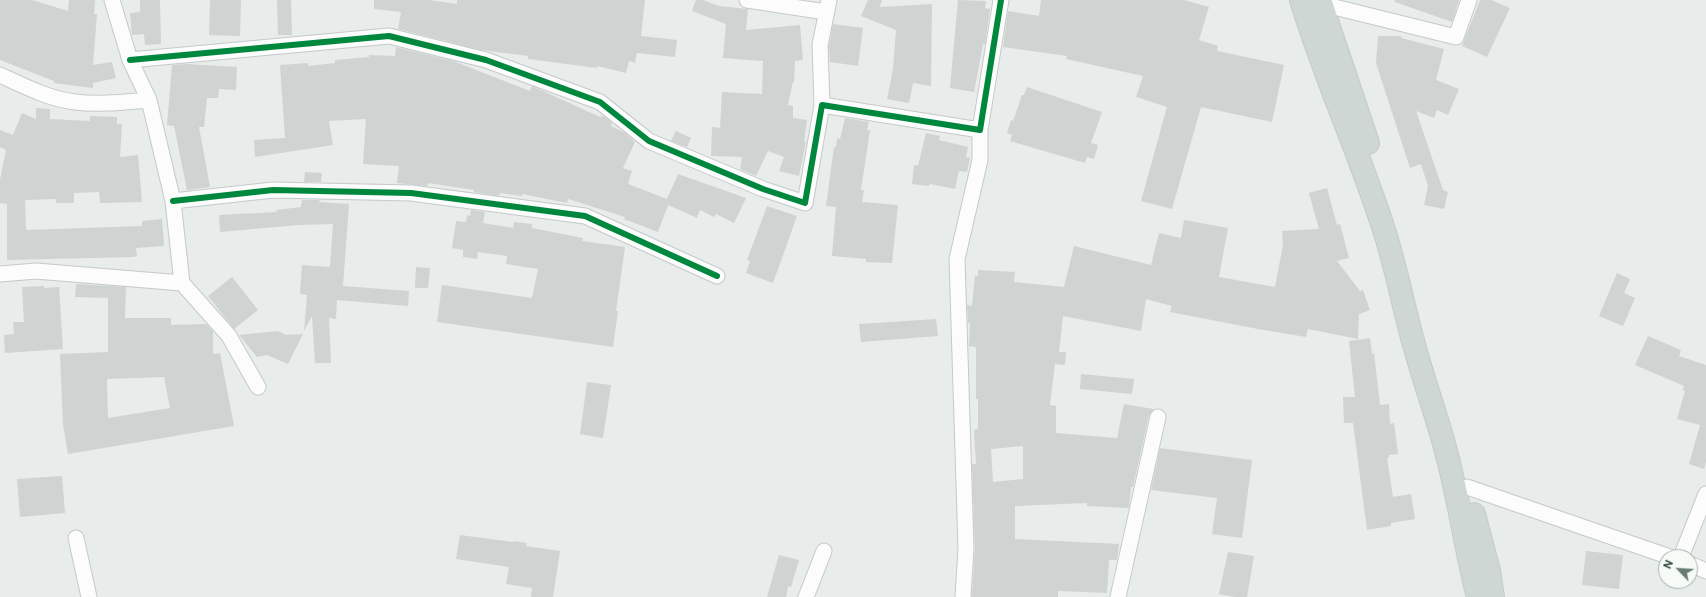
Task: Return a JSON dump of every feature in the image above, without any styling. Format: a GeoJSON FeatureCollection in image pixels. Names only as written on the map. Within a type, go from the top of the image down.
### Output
{"type":"FeatureCollection","features":[{"type":"Feature","properties":{"kind":"main road"},"geometry":{"type":"LineString","coordinates":[[1301,0],[1310,30],[1368,182],[1386,234],[1415,348],[1448,459],[1463,523],[1470,567],[1478,597]]}},
{"type":"Feature","properties":{"kind":"main road"},"geometry":{"type":"LineString","coordinates":[[1321,2],[1393,217],[1425,345],[1456,445],[1489,571],[1493,597]]}},
{"type":"Feature","properties":{"kind":"street"},"geometry":{"type":"LineString","coordinates":[[112,0],[130,60],[149,100],[173,201],[182,283],[230,336],[258,387]]}},
{"type":"Feature","properties":{"kind":"street"},"geometry":{"type":"LineString","coordinates":[[130,60],[389,36],[486,60],[600,102],[650,141],[762,189],[805,203],[822,105],[820,45],[827,6],[747,0]]}},
{"type":"Feature","properties":{"kind":"street"},"geometry":{"type":"LineString","coordinates":[[963,597],[966,540],[956,259],[980,160],[980,130],[1001,0]]}},
{"type":"Feature","properties":{"kind":"street"},"geometry":{"type":"LineString","coordinates":[[1321,2],[1456,37],[1469,0]]}},
{"type":"Feature","properties":{"kind":"street"},"geometry":{"type":"LineString","coordinates":[[0,75],[35,91],[74,102],[104,104],[149,100]]}},
{"type":"Feature","properties":{"kind":"street"},"geometry":{"type":"LineString","coordinates":[[822,105],[980,130]]}},
{"type":"Feature","properties":{"kind":"street"},"geometry":{"type":"LineString","coordinates":[[173,201],[273,190],[411,192],[585,216],[717,276]]}},
{"type":"Feature","properties":{"kind":"street"},"geometry":{"type":"LineString","coordinates":[[0,274],[36,271],[182,283]]}},
{"type":"Feature","properties":{"kind":"street"},"geometry":{"type":"LineString","coordinates":[[1118,597],[1158,417]]}},
{"type":"Feature","properties":{"kind":"street"},"geometry":{"type":"LineString","coordinates":[[1467,487],[1658,553]]}},
{"type":"Feature","properties":{"kind":"street"},"geometry":{"type":"LineString","coordinates":[[1684,549],[1706,494]]}},
{"type":"Feature","properties":{"kind":"street"},"geometry":{"type":"LineString","coordinates":[[76,538],[89,597]]}},
{"type":"Feature","properties":{"kind":"street"},"geometry":{"type":"LineString","coordinates":[[806,597],[824,551]]}},
{"type":"Feature","properties":{"kind":"building"},"geometry":{"type":"Polygon","coordinates":[[[0,0],[32,0],[68,11],[69,0],[95,0],[94,14],[97,14],[93,65],[112,62],[116,78],[93,83],[93,88],[54,83],[54,81],[0,60],[0,0]]]}},
{"type":"Feature","properties":{"kind":"building"},"geometry":{"type":"Polygon","coordinates":[[[140,0],[160,0],[161,44],[145,45],[144,34],[132,35],[130,13],[140,12],[140,0]]]}},
{"type":"Feature","properties":{"kind":"building"},"geometry":{"type":"Polygon","coordinates":[[[210,0],[241,0],[240,36],[209,35],[210,0]]]}},
{"type":"Feature","properties":{"kind":"building"},"geometry":{"type":"Polygon","coordinates":[[[277,0],[291,0],[292,35],[278,35],[277,0]]]}},
{"type":"Feature","properties":{"kind":"building"},"geometry":{"type":"Polygon","coordinates":[[[374,0],[429,0],[457,4],[457,0],[645,0],[641,36],[677,40],[675,57],[637,53],[635,63],[629,61],[626,73],[597,66],[597,68],[528,59],[528,56],[481,50],[398,29],[401,12],[374,9],[374,0]]]}},
{"type":"Feature","properties":{"kind":"building"},"geometry":{"type":"Polygon","coordinates":[[[696,0],[703,0],[719,6],[748,9],[746,30],[800,25],[803,60],[795,61],[794,82],[788,105],[793,106],[793,118],[807,120],[804,142],[806,142],[799,176],[779,171],[784,157],[768,151],[756,176],[740,169],[742,157],[711,156],[712,127],[720,128],[722,92],[762,94],[763,61],[723,58],[726,24],[692,11],[696,0]]]}},
{"type":"Feature","properties":{"kind":"building"},"geometry":{"type":"Polygon","coordinates":[[[868,0],[882,0],[880,7],[932,4],[931,86],[913,83],[909,103],[887,99],[893,69],[896,30],[861,16],[868,0]]]}},
{"type":"Feature","properties":{"kind":"building"},"geometry":{"type":"Polygon","coordinates":[[[958,0],[986,1],[985,8],[990,9],[985,44],[983,44],[974,92],[950,88],[958,0]]]}},
{"type":"Feature","properties":{"kind":"building"},"geometry":{"type":"Polygon","coordinates":[[[1041,0],[1184,0],[1209,7],[1199,40],[1218,46],[1217,51],[1284,65],[1272,122],[1201,107],[1172,209],[1141,201],[1167,107],[1136,97],[1143,76],[1066,59],[1067,56],[1003,47],[1008,11],[1039,16],[1041,0]]]}},
{"type":"Feature","properties":{"kind":"building"},"geometry":{"type":"Polygon","coordinates":[[[1395,0],[1459,0],[1452,22],[1395,2],[1395,0]]]}},
{"type":"Feature","properties":{"kind":"building"},"geometry":{"type":"Polygon","coordinates":[[[1480,0],[1491,0],[1510,8],[1487,57],[1462,46],[1480,0]]]}},
{"type":"Feature","properties":{"kind":"building"},"geometry":{"type":"Polygon","coordinates":[[[833,24],[863,28],[858,66],[830,62],[829,46],[833,24]]]}},
{"type":"Feature","properties":{"kind":"building"},"geometry":{"type":"Polygon","coordinates":[[[1378,36],[1402,36],[1401,38],[1444,49],[1436,80],[1459,89],[1448,115],[1437,110],[1434,118],[1416,111],[1443,190],[1448,192],[1444,209],[1424,205],[1428,186],[1421,164],[1410,168],[1376,63],[1378,36]]]}},
{"type":"Feature","properties":{"kind":"building"},"geometry":{"type":"Polygon","coordinates":[[[396,47],[453,61],[530,91],[532,86],[600,117],[605,117],[612,123],[611,126],[625,133],[635,142],[623,168],[632,171],[628,184],[667,199],[678,174],[746,198],[734,223],[716,214],[714,217],[700,210],[697,218],[668,205],[658,232],[624,219],[625,217],[568,199],[567,203],[522,194],[522,196],[500,193],[499,196],[474,192],[474,190],[428,183],[427,186],[397,183],[399,166],[363,164],[366,119],[329,121],[333,145],[255,157],[254,140],[285,138],[280,65],[308,63],[308,66],[335,63],[335,60],[369,57],[369,55],[395,56],[396,47]]]}},
{"type":"Feature","properties":{"kind":"building"},"geometry":{"type":"Polygon","coordinates":[[[187,64],[237,67],[236,90],[219,89],[218,98],[207,98],[204,127],[199,127],[210,187],[187,190],[174,126],[167,125],[172,65],[187,64]]]}},
{"type":"Feature","properties":{"kind":"building"},"geometry":{"type":"Polygon","coordinates":[[[1027,87],[1102,112],[1091,143],[1098,145],[1094,159],[1087,157],[1085,163],[1010,141],[1012,135],[1007,133],[1011,120],[1013,121],[1022,95],[1024,95],[1027,87]]]}},
{"type":"Feature","properties":{"kind":"building"},"geometry":{"type":"Polygon","coordinates":[[[36,108],[50,109],[50,119],[90,121],[90,116],[117,117],[117,124],[122,124],[120,157],[138,155],[142,202],[100,203],[99,192],[74,193],[74,203],[56,203],[56,199],[25,200],[26,230],[142,226],[142,221],[162,219],[164,246],[136,248],[137,256],[133,257],[7,260],[7,204],[0,203],[0,180],[6,150],[0,147],[0,130],[13,135],[22,113],[36,119],[36,108]]]}},
{"type":"Feature","properties":{"kind":"building"},"geometry":{"type":"Polygon","coordinates":[[[845,118],[869,122],[867,130],[870,130],[861,190],[864,190],[862,202],[898,205],[892,263],[866,262],[866,259],[832,256],[836,207],[826,206],[834,147],[836,147],[837,138],[840,139],[845,118]]]}},
{"type":"Feature","properties":{"kind":"building"},"geometry":{"type":"Polygon","coordinates":[[[676,131],[691,138],[687,147],[671,141],[676,131]]]}},
{"type":"Feature","properties":{"kind":"building"},"geometry":{"type":"Polygon","coordinates":[[[926,133],[940,136],[939,140],[968,147],[966,157],[970,158],[967,172],[959,171],[955,189],[930,184],[929,186],[912,184],[914,165],[918,166],[926,133]]]}},
{"type":"Feature","properties":{"kind":"building"},"geometry":{"type":"Polygon","coordinates":[[[305,172],[322,173],[321,182],[304,182],[305,172]]]}},
{"type":"Feature","properties":{"kind":"building"},"geometry":{"type":"Polygon","coordinates":[[[1327,188],[1337,225],[1340,224],[1349,258],[1337,261],[1360,291],[1363,290],[1370,310],[1359,314],[1358,339],[1308,329],[1306,337],[1258,329],[1170,312],[1172,306],[1146,299],[1141,331],[1063,316],[1059,352],[1066,352],[1065,365],[1055,364],[1050,405],[1056,406],[1056,433],[1117,438],[1124,404],[1153,410],[1149,415],[1133,487],[1131,487],[1129,508],[1087,506],[1087,503],[1015,506],[1015,539],[1119,544],[1117,560],[1109,560],[1107,593],[1058,591],[1058,597],[972,597],[975,548],[972,464],[976,464],[974,430],[978,429],[978,399],[976,399],[976,347],[969,346],[970,323],[968,323],[967,305],[972,306],[975,276],[978,276],[978,270],[1015,272],[1014,282],[1064,287],[1074,246],[1151,265],[1159,233],[1181,238],[1184,220],[1228,228],[1219,277],[1275,287],[1283,245],[1282,231],[1319,229],[1309,193],[1327,188]],[[1023,446],[991,449],[993,482],[1023,479],[1023,446]]]}},
{"type":"Feature","properties":{"kind":"building"},"geometry":{"type":"Polygon","coordinates":[[[302,200],[320,200],[319,202],[349,204],[343,286],[409,291],[408,306],[337,300],[336,319],[329,318],[331,363],[315,363],[312,316],[304,331],[307,295],[300,294],[302,265],[330,267],[333,224],[298,225],[220,232],[219,215],[277,212],[276,210],[301,207],[302,200]]]}},
{"type":"Feature","properties":{"kind":"building"},"geometry":{"type":"Polygon","coordinates":[[[767,206],[797,216],[773,283],[746,273],[750,261],[747,260],[767,206]]]}},
{"type":"Feature","properties":{"kind":"building"},"geometry":{"type":"Polygon","coordinates":[[[471,210],[485,212],[483,223],[513,228],[514,222],[532,224],[532,228],[583,238],[582,241],[625,247],[616,311],[618,311],[613,347],[437,322],[442,285],[532,298],[538,269],[506,264],[507,256],[478,252],[477,259],[463,257],[463,250],[452,248],[456,221],[466,222],[467,215],[470,216],[471,210]]]}},
{"type":"Feature","properties":{"kind":"building"},"geometry":{"type":"Polygon","coordinates":[[[416,267],[430,268],[428,288],[415,288],[416,267]]]}},
{"type":"Feature","properties":{"kind":"building"},"geometry":{"type":"Polygon","coordinates":[[[1617,273],[1630,279],[1624,293],[1635,298],[1623,326],[1599,316],[1617,273]]]}},
{"type":"Feature","properties":{"kind":"building"},"geometry":{"type":"Polygon","coordinates":[[[232,277],[258,310],[234,329],[208,296],[232,277]]]}},
{"type":"Feature","properties":{"kind":"building"},"geometry":{"type":"Polygon","coordinates":[[[76,284],[126,287],[125,318],[171,318],[171,325],[206,324],[213,331],[213,354],[220,353],[234,426],[68,454],[63,424],[60,354],[108,352],[108,298],[75,297],[76,284]],[[164,377],[107,379],[108,418],[170,408],[164,377]]]}},
{"type":"Feature","properties":{"kind":"building"},"geometry":{"type":"Polygon","coordinates":[[[44,286],[44,288],[59,287],[63,349],[5,353],[4,335],[14,334],[13,322],[24,322],[22,287],[44,286]]]}},
{"type":"Feature","properties":{"kind":"building"},"geometry":{"type":"Polygon","coordinates":[[[936,319],[938,336],[861,342],[859,324],[936,319]]]}},
{"type":"Feature","properties":{"kind":"building"},"geometry":{"type":"Polygon","coordinates":[[[278,331],[286,335],[303,334],[288,364],[267,355],[257,357],[239,335],[278,331]]]}},
{"type":"Feature","properties":{"kind":"building"},"geometry":{"type":"Polygon","coordinates":[[[1648,336],[1681,350],[1679,356],[1706,365],[1706,461],[1704,469],[1689,464],[1700,425],[1677,419],[1685,391],[1683,390],[1684,386],[1635,365],[1648,336]]]}},
{"type":"Feature","properties":{"kind":"building"},"geometry":{"type":"Polygon","coordinates":[[[1370,338],[1372,354],[1374,353],[1380,405],[1389,404],[1390,424],[1394,423],[1398,454],[1389,455],[1389,458],[1387,458],[1393,497],[1411,494],[1415,519],[1391,523],[1391,526],[1367,530],[1353,423],[1344,423],[1343,397],[1355,397],[1349,341],[1370,338]]]}},
{"type":"Feature","properties":{"kind":"building"},"geometry":{"type":"Polygon","coordinates":[[[1081,374],[1134,379],[1132,394],[1080,389],[1081,374]]]}},
{"type":"Feature","properties":{"kind":"building"},"geometry":{"type":"Polygon","coordinates":[[[587,382],[611,385],[603,438],[580,434],[587,382]]]}},
{"type":"Feature","properties":{"kind":"building"},"geometry":{"type":"Polygon","coordinates":[[[1160,448],[1252,460],[1242,538],[1212,534],[1217,498],[1151,490],[1160,448]]]}},
{"type":"Feature","properties":{"kind":"building"},"geometry":{"type":"Polygon","coordinates":[[[62,476],[65,513],[20,517],[17,479],[62,476]]]}},
{"type":"Feature","properties":{"kind":"building"},"geometry":{"type":"Polygon","coordinates":[[[460,535],[527,543],[526,546],[560,551],[553,597],[531,597],[532,588],[506,584],[509,567],[456,559],[460,535]]]}},
{"type":"Feature","properties":{"kind":"building"},"geometry":{"type":"Polygon","coordinates":[[[1586,551],[1623,555],[1619,589],[1582,585],[1586,551]]]}},
{"type":"Feature","properties":{"kind":"building"},"geometry":{"type":"Polygon","coordinates":[[[1228,552],[1254,556],[1247,597],[1235,597],[1219,594],[1228,552]]]}},
{"type":"Feature","properties":{"kind":"building"},"geometry":{"type":"Polygon","coordinates":[[[779,555],[799,560],[791,587],[788,586],[786,597],[767,597],[779,555]]]}},
{"type":"Feature","properties":{"kind":"cycle path"},"geometry":{"type":"LineString","coordinates":[[130,60],[389,36],[486,60],[600,102],[649,141],[763,189],[805,203],[822,105],[980,130],[1001,0]]}},
{"type":"Feature","properties":{"kind":"cycle path"},"geometry":{"type":"LineString","coordinates":[[173,201],[273,190],[411,193],[585,216],[717,276]]}}]}
